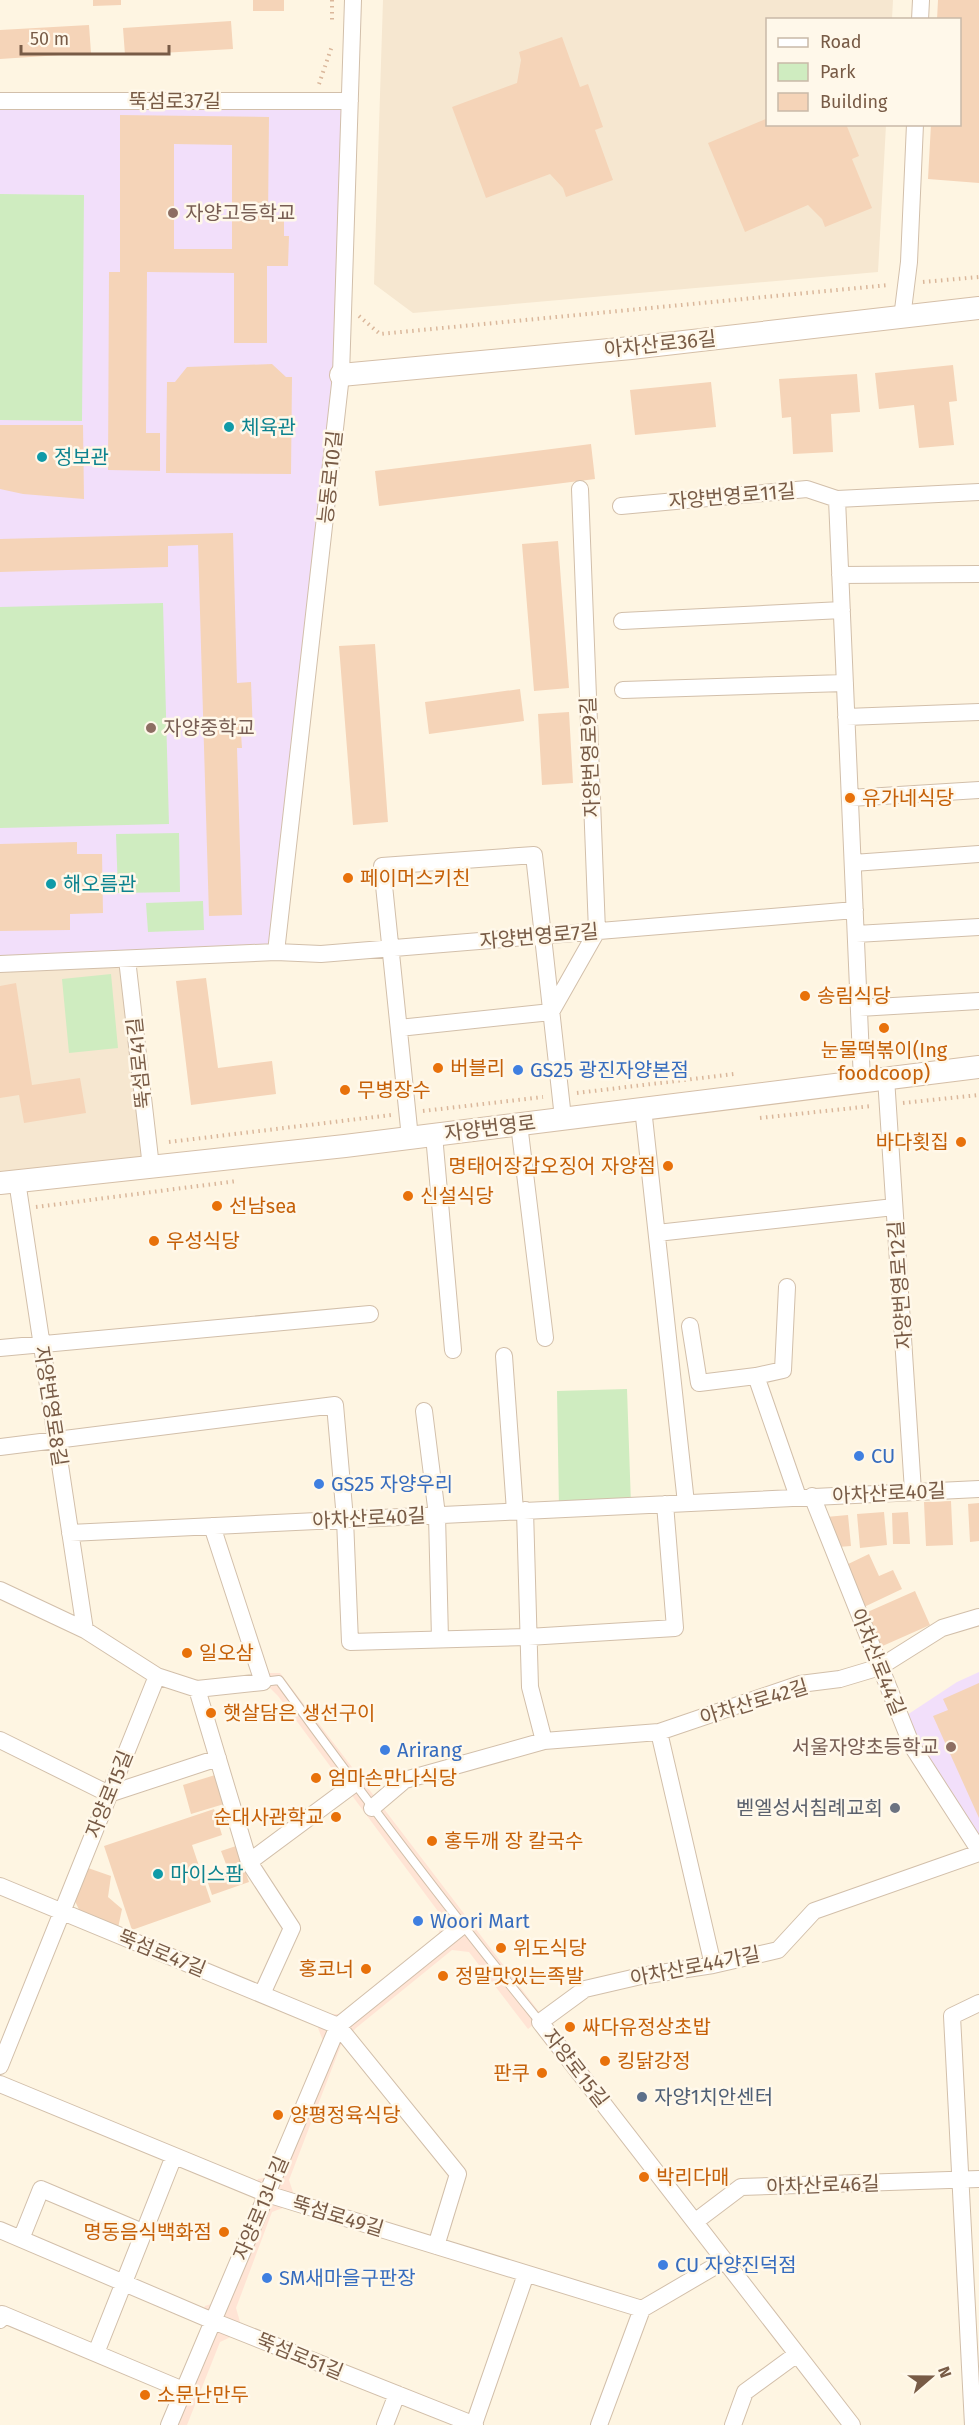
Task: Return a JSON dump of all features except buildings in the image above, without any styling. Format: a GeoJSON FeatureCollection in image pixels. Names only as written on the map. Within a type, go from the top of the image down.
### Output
{"type":"FeatureCollection","features":[{"type":"Feature","properties":{"kind":"street","name":"능동로10길"},"geometry":{"type":"LineString","coordinates":[[276,952],[341,375],[353,0]]}},
{"type":"Feature","properties":{"kind":"street"},"geometry":{"type":"LineString","coordinates":[[920,18],[921,0]]}},
{"type":"Feature","properties":{"kind":"street","name":"뚝섬로37길"},"geometry":{"type":"LineString","coordinates":[[0,101],[350,101]]}},
{"type":"Feature","properties":{"kind":"street"},"geometry":{"type":"LineString","coordinates":[[902,318],[915,126]]}},
{"type":"Feature","properties":{"kind":"street","name":"아차산로36길"},"geometry":{"type":"LineString","coordinates":[[341,375],[632,348],[979,308]]}},
{"type":"Feature","properties":{"kind":"street","name":"자양번영로9길"},"geometry":{"type":"LineString","coordinates":[[580,489],[597,931]]}},
{"type":"Feature","properties":{"kind":"street","name":"자양번영로11길"},"geometry":{"type":"LineString","coordinates":[[621,506],[807,489],[837,499]]}},
{"type":"Feature","properties":{"kind":"street"},"geometry":{"type":"LineString","coordinates":[[862,1081],[837,499],[979,492]]}},
{"type":"Feature","properties":{"kind":"street"},"geometry":{"type":"LineString","coordinates":[[840,575],[979,574]]}},
{"type":"Feature","properties":{"kind":"street"},"geometry":{"type":"LineString","coordinates":[[622,621],[842,610]]}},
{"type":"Feature","properties":{"kind":"street"},"geometry":{"type":"LineString","coordinates":[[623,690],[845,682]]}},
{"type":"Feature","properties":{"kind":"street"},"geometry":{"type":"LineString","coordinates":[[846,717],[979,712]]}},
{"type":"Feature","properties":{"kind":"street"},"geometry":{"type":"LineString","coordinates":[[850,798],[979,790]]}},
{"type":"Feature","properties":{"kind":"street"},"geometry":{"type":"LineString","coordinates":[[853,863],[979,854]]}},
{"type":"Feature","properties":{"kind":"street"},"geometry":{"type":"LineString","coordinates":[[410,1138],[382,866],[534,855],[564,1118]]}},
{"type":"Feature","properties":{"kind":"street","name":"자양번영로7길"},"geometry":{"type":"LineString","coordinates":[[276,952],[321,954],[855,910]]}},
{"type":"Feature","properties":{"kind":"street"},"geometry":{"type":"LineString","coordinates":[[856,934],[979,927]]}},
{"type":"Feature","properties":{"kind":"street"},"geometry":{"type":"LineString","coordinates":[[551,1012],[597,931]]}},
{"type":"Feature","properties":{"kind":"street"},"geometry":{"type":"LineString","coordinates":[[0,964],[276,952]]}},
{"type":"Feature","properties":{"kind":"street","name":"뚝섬로41길"},"geometry":{"type":"LineString","coordinates":[[127,959],[151,1167]]}},
{"type":"Feature","properties":{"kind":"street"},"geometry":{"type":"LineString","coordinates":[[859,1008],[979,1001]]}},
{"type":"Feature","properties":{"kind":"street"},"geometry":{"type":"LineString","coordinates":[[399,1028],[551,1012]]}},
{"type":"Feature","properties":{"kind":"street","name":"자양번영로"},"geometry":{"type":"LineString","coordinates":[[9,1182],[410,1138],[979,1067]]}},
{"type":"Feature","properties":{"kind":"street","name":"자양번영로12길"},"geometry":{"type":"LineString","coordinates":[[886,1078],[913,1491]]}},
{"type":"Feature","properties":{"kind":"street"},"geometry":{"type":"LineString","coordinates":[[643,1108],[686,1503]]}},
{"type":"Feature","properties":{"kind":"street"},"geometry":{"type":"LineString","coordinates":[[519,1124],[545,1338]]}},
{"type":"Feature","properties":{"kind":"street"},"geometry":{"type":"LineString","coordinates":[[434,1135],[453,1350]]}},
{"type":"Feature","properties":{"kind":"street","name":"자양번영로8길"},"geometry":{"type":"LineString","coordinates":[[9,1182],[41,1343],[85,1630]]}},
{"type":"Feature","properties":{"kind":"street"},"geometry":{"type":"LineString","coordinates":[[657,1233],[894,1207]]}},
{"type":"Feature","properties":{"kind":"street"},"geometry":{"type":"LineString","coordinates":[[690,1326],[699,1383],[783,1370],[787,1287]]}},
{"type":"Feature","properties":{"kind":"street"},"geometry":{"type":"LineString","coordinates":[[0,1348],[370,1314]]}},
{"type":"Feature","properties":{"kind":"street"},"geometry":{"type":"LineString","coordinates":[[504,1356],[520,1511],[530,1687],[544,1741]]}},
{"type":"Feature","properties":{"kind":"street"},"geometry":{"type":"LineString","coordinates":[[756,1376],[805,1497]]}},
{"type":"Feature","properties":{"kind":"street"},"geometry":{"type":"LineString","coordinates":[[0,1447],[334,1405],[345,1519],[350,1642],[528,1637],[675,1628],[665,1504]]}},
{"type":"Feature","properties":{"kind":"street"},"geometry":{"type":"LineString","coordinates":[[424,1411],[437,1515],[440,1639]]}},
{"type":"Feature","properties":{"kind":"street","name":"아차산로40길"},"geometry":{"type":"LineString","coordinates":[[70,1533],[979,1488]]}},
{"type":"Feature","properties":{"kind":"street","name":"아차산로44길"},"geometry":{"type":"LineString","coordinates":[[805,1497],[912,1746],[979,1852]]}},
{"type":"Feature","properties":{"kind":"street"},"geometry":{"type":"LineString","coordinates":[[212,1526],[263,1682]]}},
{"type":"Feature","properties":{"kind":"street","name":"자양로15길"},"geometry":{"type":"LineString","coordinates":[[0,1590],[85,1630],[157,1676],[197,1689],[263,1682]]}},
{"type":"Feature","properties":{"kind":"street","name":"아차산로42길"},"geometry":{"type":"LineString","coordinates":[[372,1808],[405,1780],[544,1741],[659,1732],[800,1684],[840,1679],[880,1668],[942,1628],[979,1617]]}},
{"type":"Feature","properties":{"kind":"street","name":"자양로15길"},"geometry":{"type":"LineString","coordinates":[[62,1912],[157,1676]]}},
{"type":"Feature","properties":{"kind":"street"},"geometry":{"type":"LineString","coordinates":[[197,1689],[249,1862],[292,1928],[262,1994]]}},
{"type":"Feature","properties":{"kind":"street"},"geometry":{"type":"LineString","coordinates":[[659,1732],[713,1965]]}},
{"type":"Feature","properties":{"kind":"street"},"geometry":{"type":"LineString","coordinates":[[0,1740],[109,1794],[218,1758]]}},
{"type":"Feature","properties":{"kind":"street"},"geometry":{"type":"LineString","coordinates":[[249,1862],[354,1784]]}},
{"type":"Feature","properties":{"kind":"street","name":"아차산로44가길"},"geometry":{"type":"LineString","coordinates":[[540,2022],[585,1989],[641,1976],[713,1965],[778,1950],[814,1911],[979,1852]]}},
{"type":"Feature","properties":{"kind":"street","name":"뚝섬로47길"},"geometry":{"type":"LineString","coordinates":[[0,1886],[338,2026]]}},
{"type":"Feature","properties":{"kind":"street"},"geometry":{"type":"LineString","coordinates":[[0,2066],[62,1912]]}},
{"type":"Feature","properties":{"kind":"street","name":"자양로13나길"},"geometry":{"type":"LineString","coordinates":[[169,2425],[338,2026],[462,1926]]}},
{"type":"Feature","properties":{"kind":"street"},"geometry":{"type":"LineString","coordinates":[[973,2425],[974,2334],[952,2016],[979,2003]]}},
{"type":"Feature","properties":{"kind":"street","name":"자양로15길"},"geometry":{"type":"LineString","coordinates":[[540,2022],[852,2425]]}},
{"type":"Feature","properties":{"kind":"street"},"geometry":{"type":"LineString","coordinates":[[338,2026],[458,2174],[435,2246]]}},
{"type":"Feature","properties":{"kind":"street","name":"뚝섬로49길"},"geometry":{"type":"LineString","coordinates":[[2,2089],[267,2194],[642,2309]]}},
{"type":"Feature","properties":{"kind":"street"},"geometry":{"type":"LineString","coordinates":[[96,2353],[174,2156]]}},
{"type":"Feature","properties":{"kind":"street","name":"아차산로46길"},"geometry":{"type":"LineString","coordinates":[[696,2221],[741,2187],[979,2179]]}},
{"type":"Feature","properties":{"kind":"street"},"geometry":{"type":"LineString","coordinates":[[21,2239],[41,2189],[145,2233]]}},
{"type":"Feature","properties":{"kind":"street","name":"뚝섬로51길"},"geometry":{"type":"LineString","coordinates":[[0,2230],[213,2321],[475,2425]]}},
{"type":"Feature","properties":{"kind":"street"},"geometry":{"type":"LineString","coordinates":[[599,2425],[642,2309],[724,2260]]}},
{"type":"Feature","properties":{"kind":"street"},"geometry":{"type":"LineString","coordinates":[[475,2425],[526,2274]]}},
{"type":"Feature","properties":{"kind":"street"},"geometry":{"type":"LineString","coordinates":[[1,2317],[96,2353],[183,2390]]}},
{"type":"Feature","properties":{"kind":"street"},"geometry":{"type":"LineString","coordinates":[[733,2425],[745,2392],[797,2354]]}},
{"type":"Feature","properties":{"kind":"street"},"geometry":{"type":"LineString","coordinates":[[385,2425],[397,2394]]}},
{"type":"Feature","properties":{"kind":"lane","name":"자양로15길"},"geometry":{"type":"LineString","coordinates":[[263,1682],[279,1680],[354,1784],[462,1926],[540,2022]]}},
{"type":"Feature","properties":{"kind":"path"},"geometry":{"type":"LineString","coordinates":[[332,0],[332,23]]}},
{"type":"Feature","properties":{"kind":"path"},"geometry":{"type":"LineString","coordinates":[[316,101],[315,94],[332,47],[332,35]]}},
{"type":"Feature","properties":{"kind":"path"},"geometry":{"type":"LineString","coordinates":[[380,334],[979,277]]}},
{"type":"Feature","properties":{"kind":"path"},"geometry":{"type":"LineString","coordinates":[[148,1144],[745,1073]]}},
{"type":"Feature","properties":{"kind":"shaded area"},"geometry":{"type":"Polygon","coordinates":[[[383,0],[893,0],[892,18],[766,18],[766,126],[886,126],[878,272],[413,313],[374,284],[383,0]]]}},
{"type":"Feature","properties":{"kind":"shaded area"},"geometry":{"type":"Polygon","coordinates":[[[0,101],[350,101],[341,375],[276,952],[0,964],[0,101]]]}},
{"type":"Feature","properties":{"kind":"shaded area"},"geometry":{"type":"Polygon","coordinates":[[[127,959],[151,1167],[0,1184],[0,964],[127,959]]]}},
{"type":"Feature","properties":{"kind":"shaded area","name":"서울자양초등학교"},"geometry":{"type":"Polygon","coordinates":[[[979,1672],[979,1838],[932,1765],[907,1715],[957,1682],[979,1672]]]}},
{"type":"Feature","properties":{"kind":"shaded area"},"geometry":{"type":"Polygon","coordinates":[[[253,1673],[280,1673],[543,2017],[528,2029],[469,1952],[452,1950],[356,2028],[341,2045],[289,2180],[293,2192],[288,2206],[272,2212],[236,2308],[240,2322],[235,2335],[220,2342],[187,2425],[165,2425],[205,2332],[199,2320],[205,2306],[217,2302],[256,2208],[252,2192],[258,2179],[269,2177],[323,2041],[318,2028],[327,2014],[344,2014],[438,1936],[443,1918],[278,1696],[270,1688],[253,1692],[253,1673]]]}},
{"type":"Feature","properties":{"kind":"green space"},"geometry":{"type":"Polygon","coordinates":[[[0,194],[84,195],[82,421],[0,420],[0,194]]]}},
{"type":"Feature","properties":{"kind":"green space"},"geometry":{"type":"Polygon","coordinates":[[[163,603],[169,824],[0,828],[0,607],[163,603]]]}},
{"type":"Feature","properties":{"kind":"green space"},"geometry":{"type":"Polygon","coordinates":[[[179,833],[180,892],[118,893],[116,834],[179,833]]]}},
{"type":"Feature","properties":{"kind":"green space"},"geometry":{"type":"Polygon","coordinates":[[[203,901],[204,930],[148,932],[146,903],[203,901]]]}},
{"type":"Feature","properties":{"kind":"green space"},"geometry":{"type":"Polygon","coordinates":[[[111,974],[118,1048],[69,1053],[62,979],[111,974]]]}},
{"type":"Feature","properties":{"kind":"green space"},"geometry":{"type":"Polygon","coordinates":[[[627,1389],[631,1505],[559,1509],[557,1391],[627,1389]]]}},
{"type":"Feature","properties":{"kind":"place","name":"자양고등학교"},"geometry":{"type":"Point","coordinates":[173,213]}},
{"type":"Feature","properties":{"kind":"place","name":"체육관"},"geometry":{"type":"Point","coordinates":[229,427]}},
{"type":"Feature","properties":{"kind":"place","name":"정보관"},"geometry":{"type":"Point","coordinates":[42,457]}},
{"type":"Feature","properties":{"kind":"place","name":"자양중학교"},"geometry":{"type":"Point","coordinates":[151,728]}},
{"type":"Feature","properties":{"kind":"place","name":"유가네식당"},"geometry":{"type":"Point","coordinates":[850,798]}},
{"type":"Feature","properties":{"kind":"place","name":"페이머스키친"},"geometry":{"type":"Point","coordinates":[348,878]}},
{"type":"Feature","properties":{"kind":"place","name":"해오름관"},"geometry":{"type":"Point","coordinates":[51,884]}},
{"type":"Feature","properties":{"kind":"place","name":"송림식당"},"geometry":{"type":"Point","coordinates":[805,996]}},
{"type":"Feature","properties":{"kind":"place","name":"눈물떡볶이(Ing foodcoop)"},"geometry":{"type":"Point","coordinates":[884,1028]}},
{"type":"Feature","properties":{"kind":"place","name":"버블리"},"geometry":{"type":"Point","coordinates":[438,1068]}},
{"type":"Feature","properties":{"kind":"place","name":"GS25 광진자양본점"},"geometry":{"type":"Point","coordinates":[518,1070]}},
{"type":"Feature","properties":{"kind":"place","name":"무병장수"},"geometry":{"type":"Point","coordinates":[345,1090]}},
{"type":"Feature","properties":{"kind":"place","name":"바다횟집"},"geometry":{"type":"Point","coordinates":[961,1142]}},
{"type":"Feature","properties":{"kind":"place","name":"명태어장갑오징어 자양점"},"geometry":{"type":"Point","coordinates":[668,1166]}},
{"type":"Feature","properties":{"kind":"place","name":"신설식당"},"geometry":{"type":"Point","coordinates":[408,1196]}},
{"type":"Feature","properties":{"kind":"place","name":"선남sea"},"geometry":{"type":"Point","coordinates":[217,1206]}},
{"type":"Feature","properties":{"kind":"place","name":"우성식당"},"geometry":{"type":"Point","coordinates":[154,1241]}},
{"type":"Feature","properties":{"kind":"place","name":"CU"},"geometry":{"type":"Point","coordinates":[859,1456]}},
{"type":"Feature","properties":{"kind":"place","name":"GS25 자양우리"},"geometry":{"type":"Point","coordinates":[319,1484]}},
{"type":"Feature","properties":{"kind":"place","name":"일오삼"},"geometry":{"type":"Point","coordinates":[187,1653]}},
{"type":"Feature","properties":{"kind":"place","name":"햇살담은 생선구이"},"geometry":{"type":"Point","coordinates":[211,1713]}},
{"type":"Feature","properties":{"kind":"place","name":"서울자양초등학교"},"geometry":{"type":"Point","coordinates":[951,1747]}},
{"type":"Feature","properties":{"kind":"place","name":"Arirang"},"geometry":{"type":"Point","coordinates":[385,1750]}},
{"type":"Feature","properties":{"kind":"place","name":"엄마손만나식당"},"geometry":{"type":"Point","coordinates":[316,1778]}},
{"type":"Feature","properties":{"kind":"place","name":"벧엘성서침례교회"},"geometry":{"type":"Point","coordinates":[895,1808]}},
{"type":"Feature","properties":{"kind":"place","name":"순대사관학교"},"geometry":{"type":"Point","coordinates":[336,1817]}},
{"type":"Feature","properties":{"kind":"place","name":"홍두깨 장 칼국수"},"geometry":{"type":"Point","coordinates":[432,1841]}},
{"type":"Feature","properties":{"kind":"place","name":"마이스팜"},"geometry":{"type":"Point","coordinates":[158,1874]}},
{"type":"Feature","properties":{"kind":"place","name":"Woori Mart"},"geometry":{"type":"Point","coordinates":[418,1921]}},
{"type":"Feature","properties":{"kind":"place","name":"위도식당"},"geometry":{"type":"Point","coordinates":[501,1948]}},
{"type":"Feature","properties":{"kind":"place","name":"홍코너"},"geometry":{"type":"Point","coordinates":[366,1969]}},
{"type":"Feature","properties":{"kind":"place","name":"정말맛있는족발"},"geometry":{"type":"Point","coordinates":[443,1976]}},
{"type":"Feature","properties":{"kind":"place","name":"싸다유정상초밥"},"geometry":{"type":"Point","coordinates":[570,2027]}},
{"type":"Feature","properties":{"kind":"place","name":"킹닭강정"},"geometry":{"type":"Point","coordinates":[605,2061]}},
{"type":"Feature","properties":{"kind":"place","name":"판쿠"},"geometry":{"type":"Point","coordinates":[542,2073]}},
{"type":"Feature","properties":{"kind":"place","name":"자양1치안센터"},"geometry":{"type":"Point","coordinates":[642,2097]}},
{"type":"Feature","properties":{"kind":"place","name":"양평정육식당"},"geometry":{"type":"Point","coordinates":[278,2115]}},
{"type":"Feature","properties":{"kind":"place","name":"박리다매"},"geometry":{"type":"Point","coordinates":[644,2177]}},
{"type":"Feature","properties":{"kind":"place","name":"명동음식백화점"},"geometry":{"type":"Point","coordinates":[224,2232]}},
{"type":"Feature","properties":{"kind":"place","name":"CU 자양진덕점"},"geometry":{"type":"Point","coordinates":[663,2265]}},
{"type":"Feature","properties":{"kind":"place","name":"SM새마을구판장"},"geometry":{"type":"Point","coordinates":[267,2278]}},
{"type":"Feature","properties":{"kind":"place","name":"소문난만두"},"geometry":{"type":"Point","coordinates":[145,2395]}}]}
